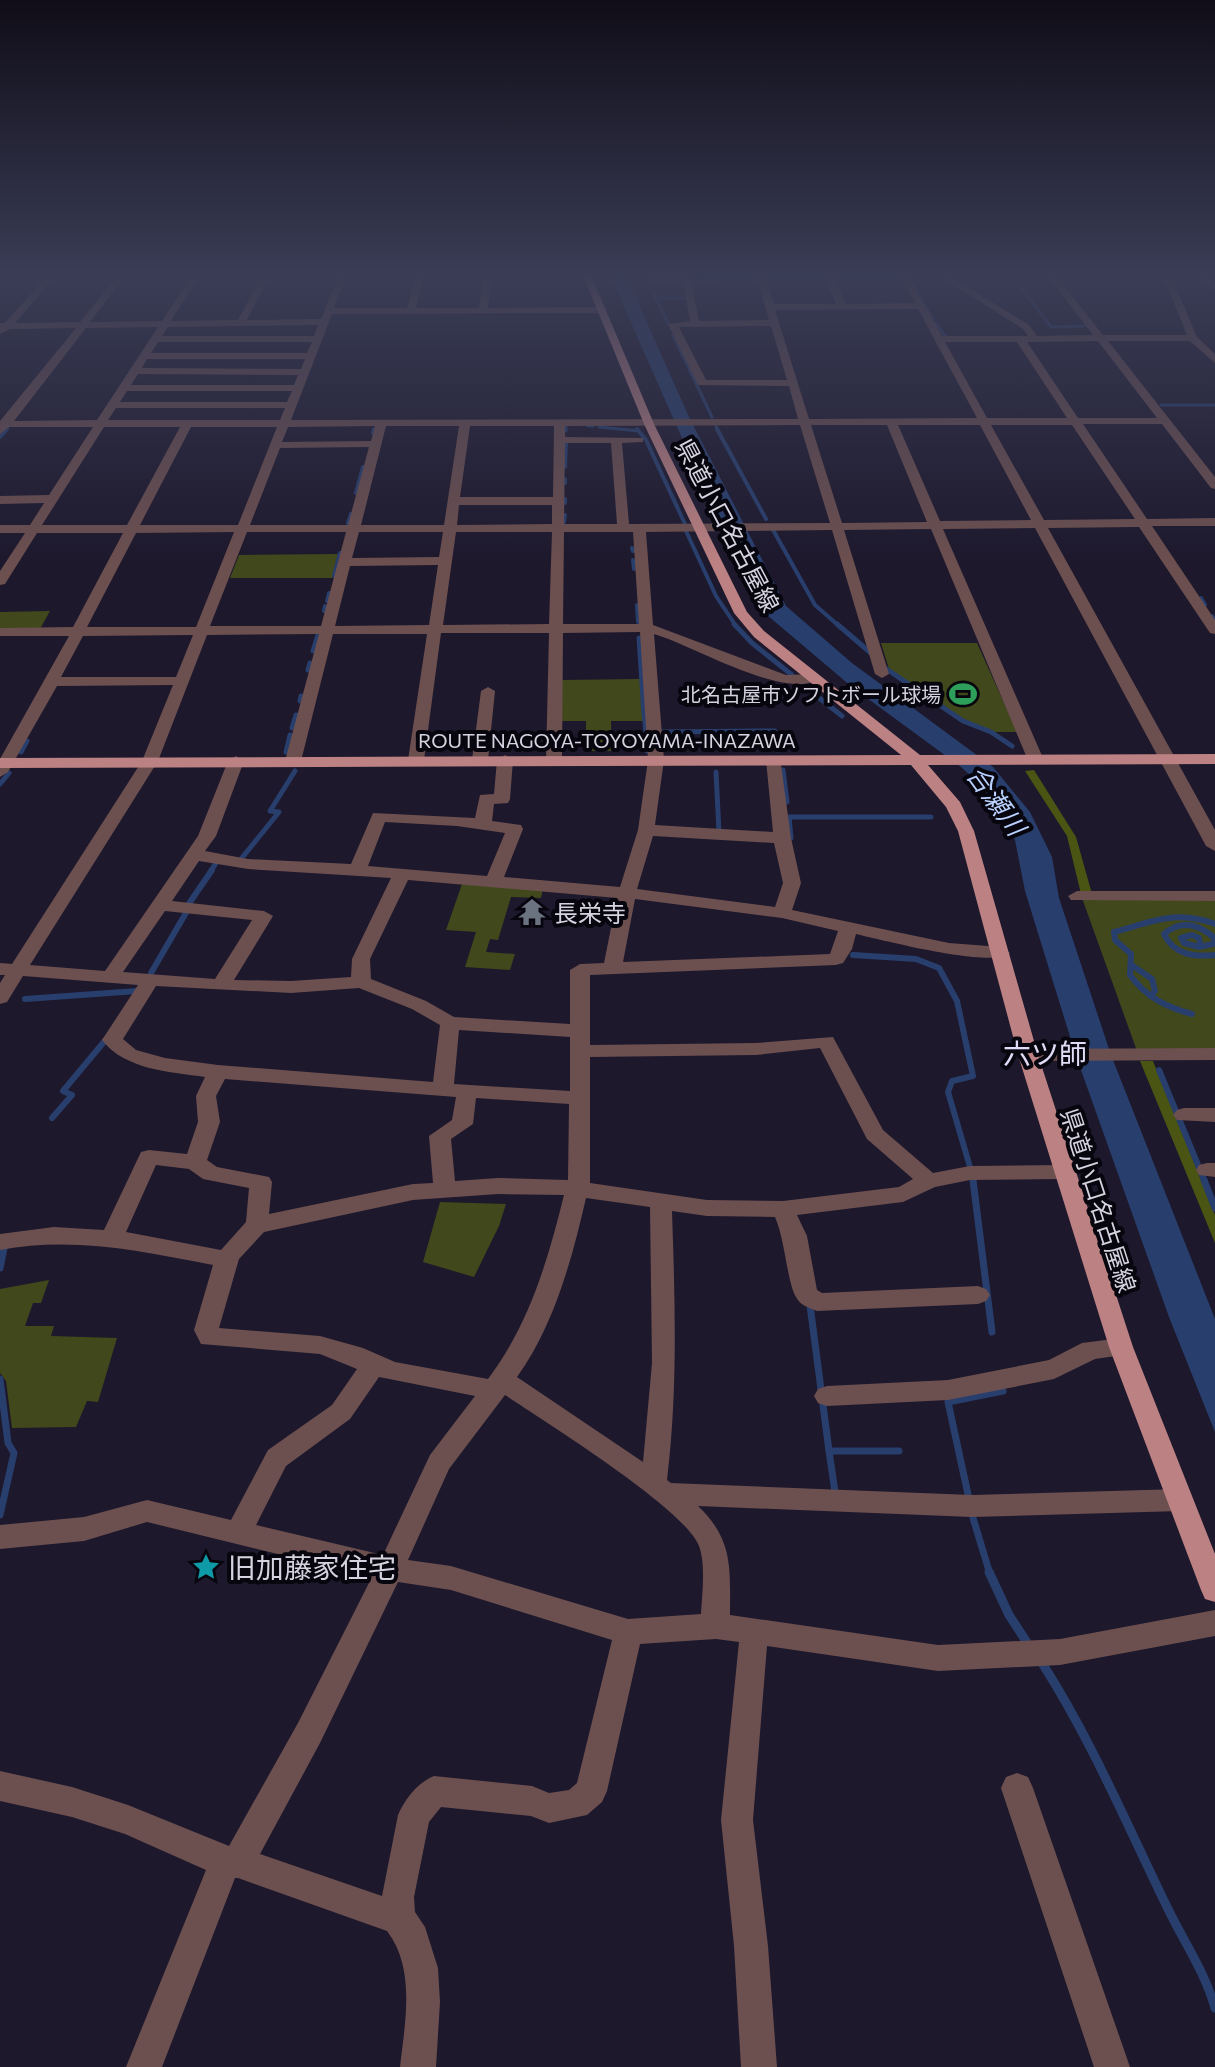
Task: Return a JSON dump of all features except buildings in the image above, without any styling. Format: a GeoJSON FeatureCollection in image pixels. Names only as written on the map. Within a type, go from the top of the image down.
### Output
{"type":"FeatureCollection","features":[{"type":"Feature","properties":{"kind":"main road","name":"県道小口名古屋線"},"geometry":{"type":"LineString","coordinates":[[627,371],[650,429],[705,527],[741,613],[759,634],[915,759],[954,806],[966,831],[1063,1172],[1121,1347],[1215,1590]]}},
{"type":"Feature","properties":{"kind":"main road","name":"ROUTE NAGOYA-TOYOYAMA-INAZAWA"},"geometry":{"type":"LineString","coordinates":[[3,766],[150,761],[1215,759]]}},
{"type":"Feature","properties":{"kind":"street"},"geometry":{"type":"LineString","coordinates":[[2,426],[45,371]]}},
{"type":"Feature","properties":{"kind":"street"},"geometry":{"type":"LineString","coordinates":[[0,581],[135,371]]}},
{"type":"Feature","properties":{"kind":"street"},"geometry":{"type":"LineString","coordinates":[[0,998],[9,970],[150,761],[304,372],[213,371]]}},
{"type":"Feature","properties":{"kind":"street"},"geometry":{"type":"LineString","coordinates":[[696,371],[702,383],[793,383]]}},
{"type":"Feature","properties":{"kind":"street"},"geometry":{"type":"LineString","coordinates":[[790,371],[882,674]]}},
{"type":"Feature","properties":{"kind":"street"},"geometry":{"type":"LineString","coordinates":[[955,371],[1167,758],[1209,826],[1215,846]]}},
{"type":"Feature","properties":{"kind":"street"},"geometry":{"type":"LineString","coordinates":[[1042,371],[1215,630]]}},
{"type":"Feature","properties":{"kind":"street"},"geometry":{"type":"LineString","coordinates":[[1126,371],[1215,485]]}},
{"type":"Feature","properties":{"kind":"street"},"geometry":{"type":"LineString","coordinates":[[124,388],[297,388]]}},
{"type":"Feature","properties":{"kind":"street"},"geometry":{"type":"LineString","coordinates":[[113,405],[290,405]]}},
{"type":"Feature","properties":{"kind":"street"},"geometry":{"type":"LineString","coordinates":[[560,440],[616,440],[650,429],[700,422],[1164,421]]}},
{"type":"Feature","properties":{"kind":"street"},"geometry":{"type":"LineString","coordinates":[[891,422],[1035,758]]}},
{"type":"Feature","properties":{"kind":"street"},"geometry":{"type":"LineString","coordinates":[[2,426],[560,423],[650,429]]}},
{"type":"Feature","properties":{"kind":"street"},"geometry":{"type":"LineString","coordinates":[[554,760],[560,423]]}},
{"type":"Feature","properties":{"kind":"street"},"geometry":{"type":"LineString","coordinates":[[293,761],[381,424]]}},
{"type":"Feature","properties":{"kind":"street"},"geometry":{"type":"LineString","coordinates":[[416,760],[465,424]]}},
{"type":"Feature","properties":{"kind":"street"},"geometry":{"type":"LineString","coordinates":[[3,766],[52,682],[186,425]]}},
{"type":"Feature","properties":{"kind":"street"},"geometry":{"type":"LineString","coordinates":[[616,440],[623,526]]}},
{"type":"Feature","properties":{"kind":"street"},"geometry":{"type":"LineString","coordinates":[[275,445],[375,444]]}},
{"type":"Feature","properties":{"kind":"street"},"geometry":{"type":"LineString","coordinates":[[0,500],[53,499]]}},
{"type":"Feature","properties":{"kind":"street"},"geometry":{"type":"LineString","coordinates":[[454,501],[559,501]]}},
{"type":"Feature","properties":{"kind":"street"},"geometry":{"type":"LineString","coordinates":[[0,529],[1215,522]]}},
{"type":"Feature","properties":{"kind":"street"},"geometry":{"type":"LineString","coordinates":[[612,969],[627,893],[646,830],[656,760],[639,527]]}},
{"type":"Feature","properties":{"kind":"street"},"geometry":{"type":"LineString","coordinates":[[343,562],[445,561]]}},
{"type":"Feature","properties":{"kind":"street"},"geometry":{"type":"LineString","coordinates":[[0,632],[645,628],[661,631],[784,680],[813,678]]}},
{"type":"Feature","properties":{"kind":"street"},"geometry":{"type":"LineString","coordinates":[[52,682],[181,681]]}},
{"type":"Feature","properties":{"kind":"street"},"geometry":{"type":"LineString","coordinates":[[480,760],[488,691]]}},
{"type":"Feature","properties":{"kind":"street"},"geometry":{"type":"LineString","coordinates":[[483,825],[486,799],[502,799],[505,760]]}},
{"type":"Feature","properties":{"kind":"street"},"geometry":{"type":"LineString","coordinates":[[774,760],[782,838],[792,883],[782,913]]}},
{"type":"Feature","properties":{"kind":"street"},"geometry":{"type":"LineString","coordinates":[[112,975],[207,836],[236,761]]}},
{"type":"Feature","properties":{"kind":"street"},"geometry":{"type":"LineString","coordinates":[[357,870],[379,817],[515,829],[494,881]]}},
{"type":"Feature","properties":{"kind":"street"},"geometry":{"type":"LineString","coordinates":[[646,830],[782,838]]}},
{"type":"Feature","properties":{"kind":"street"},"geometry":{"type":"LineString","coordinates":[[195,855],[248,864],[627,893],[782,913],[949,949],[1001,953]]}},
{"type":"Feature","properties":{"kind":"street"},"geometry":{"type":"LineString","coordinates":[[361,982],[361,959],[401,875]]}},
{"type":"Feature","properties":{"kind":"street"},"geometry":{"type":"LineString","coordinates":[[1077,896],[1215,896]]}},
{"type":"Feature","properties":{"kind":"street"},"geometry":{"type":"LineString","coordinates":[[160,905],[264,916],[221,985]]}},
{"type":"Feature","properties":{"kind":"street"},"geometry":{"type":"LineString","coordinates":[[144,2067],[232,1862],[309,1733],[439,1463],[521,1353],[560,1259],[579,1191],[580,970],[836,959],[843,949],[848,929]]}},
{"type":"Feature","properties":{"kind":"street"},"geometry":{"type":"LineString","coordinates":[[9,970],[221,985],[291,987],[361,982],[419,1005],[450,1023],[578,1041],[756,1049],[826,1041],[875,1134],[929,1181]]}},
{"type":"Feature","properties":{"kind":"street"},"geometry":{"type":"LineString","coordinates":[[152,978],[112,1040],[129,1054],[163,1064],[365,1085],[579,1098]]}},
{"type":"Feature","properties":{"kind":"street"},"geometry":{"type":"LineString","coordinates":[[443,1089],[450,1023]]}},
{"type":"Feature","properties":{"kind":"street"},"geometry":{"type":"LineString","coordinates":[[1028,1055],[1215,1054]]}},
{"type":"Feature","properties":{"kind":"street"},"geometry":{"type":"LineString","coordinates":[[195,1162],[209,1122],[206,1096],[218,1072]]}},
{"type":"Feature","properties":{"kind":"street"},"geometry":{"type":"LineString","coordinates":[[445,1190],[440,1136],[462,1124],[467,1091]]}},
{"type":"Feature","properties":{"kind":"street"},"geometry":{"type":"LineString","coordinates":[[1184,1115],[1215,1115]]}},
{"type":"Feature","properties":{"kind":"street"},"geometry":{"type":"LineString","coordinates":[[112,1238],[149,1157],[195,1162],[211,1174],[261,1182],[257,1225]]}},
{"type":"Feature","properties":{"kind":"street"},"geometry":{"type":"LineString","coordinates":[[716,1626],[712,1543],[698,1522],[658,1489],[499,1386],[373,1366],[354,1355],[320,1345],[210,1337],[206,1330],[225,1259],[244,1234],[257,1225],[413,1192],[498,1186],[563,1187],[707,1208],[783,1209],[903,1194],[929,1181],[970,1173],[1063,1172]]}},
{"type":"Feature","properties":{"kind":"street"},"geometry":{"type":"LineString","coordinates":[[658,1489],[664,1363],[661,1203]]}},
{"type":"Feature","properties":{"kind":"street"},"geometry":{"type":"LineString","coordinates":[[783,1209],[795,1236],[806,1294],[817,1302],[978,1295]]}},
{"type":"Feature","properties":{"kind":"street"},"geometry":{"type":"LineString","coordinates":[[0,1242],[19,1236],[112,1238],[225,1259]]}},
{"type":"Feature","properties":{"kind":"street"},"geometry":{"type":"LineString","coordinates":[[827,1396],[948,1390],[1054,1369],[1091,1350],[1121,1347]]}},
{"type":"Feature","properties":{"kind":"street"},"geometry":{"type":"LineString","coordinates":[[238,1533],[277,1458],[341,1412],[373,1366]]}},
{"type":"Feature","properties":{"kind":"street"},"geometry":{"type":"LineString","coordinates":[[658,1489],[972,1506],[1180,1500]]}},
{"type":"Feature","properties":{"kind":"street"},"geometry":{"type":"LineString","coordinates":[[0,1537],[84,1529],[147,1511],[390,1569],[451,1578],[628,1632],[716,1626],[938,1658],[1060,1652],[1215,1623]]}},
{"type":"Feature","properties":{"kind":"street"},"geometry":{"type":"LineString","coordinates":[[418,2067],[420,1964],[413,1939],[398,1918],[398,1897],[414,1815],[434,1791],[532,1801],[549,1808],[576,1804],[591,1791],[628,1632]]}},
{"type":"Feature","properties":{"kind":"street"},"geometry":{"type":"LineString","coordinates":[[754,1633],[737,1820],[751,1946],[759,2067]]}},
{"type":"Feature","properties":{"kind":"street"},"geometry":{"type":"LineString","coordinates":[[0,1786],[72,1802],[128,1820],[232,1862],[398,1918]]}},
{"type":"Feature","properties":{"kind":"street"},"geometry":{"type":"LineString","coordinates":[[1017,1788],[1112,2067]]}},
{"type":"Feature","properties":{"kind":"green space"},"geometry":{"type":"Polygon","coordinates":[[[338,554],[332,578],[230,578],[239,555],[338,554]]]}},
{"type":"Feature","properties":{"kind":"green space"},"geometry":{"type":"Polygon","coordinates":[[[50,611],[40,629],[0,629],[0,612],[50,611]]]}},
{"type":"Feature","properties":{"kind":"green space","name":"北名古屋市ソフトボール球場"},"geometry":{"type":"Polygon","coordinates":[[[881,643],[977,643],[1017,732],[993,732],[962,719],[889,669],[881,643]]]}},
{"type":"Feature","properties":{"kind":"green space"},"geometry":{"type":"Polygon","coordinates":[[[640,679],[643,721],[611,721],[612,751],[586,751],[586,721],[560,721],[560,680],[640,679]]]}},
{"type":"Feature","properties":{"kind":"green space"},"geometry":{"type":"Polygon","coordinates":[[[1034,770],[1076,837],[1092,894],[1081,894],[1067,836],[1025,771],[1034,770]]]}},
{"type":"Feature","properties":{"kind":"green space"},"geometry":{"type":"Polygon","coordinates":[[[462,884],[543,889],[541,898],[511,897],[498,940],[490,939],[486,952],[515,954],[510,970],[465,967],[476,932],[446,930],[462,884]]]}},
{"type":"Feature","properties":{"kind":"green space"},"geometry":{"type":"Polygon","coordinates":[[[1215,897],[1215,1050],[1137,1051],[1082,898],[1215,897]]]}},
{"type":"Feature","properties":{"kind":"green space"},"geometry":{"type":"Polygon","coordinates":[[[1140,1061],[1153,1061],[1215,1215],[1215,1243],[1140,1061]]]}},
{"type":"Feature","properties":{"kind":"green space"},"geometry":{"type":"Polygon","coordinates":[[[440,1202],[506,1204],[499,1226],[474,1277],[423,1262],[440,1202]]]}},
{"type":"Feature","properties":{"kind":"green space"},"geometry":{"type":"Polygon","coordinates":[[[49,1280],[41,1303],[33,1303],[25,1326],[54,1326],[51,1336],[117,1338],[98,1402],[87,1401],[76,1427],[12,1428],[6,1381],[0,1373],[0,1289],[49,1280]]]}},
{"type":"Feature","properties":{"kind":"water","name":"合瀬川"},"geometry":{"type":"Polygon","coordinates":[[[653,371],[669,371],[786,606],[852,663],[993,767],[1030,812],[1052,857],[1059,898],[1111,1055],[1215,1319],[1215,1432],[1169,1317],[1076,1056],[1025,891],[1015,840],[1007,823],[982,786],[961,767],[852,687],[767,615],[719,522],[653,371]]]}},
{"type":"Feature","properties":{"kind":"waterway"},"geometry":{"type":"LineString","coordinates":[[690,371],[712,417]]}},
{"type":"Feature","properties":{"kind":"waterway"},"geometry":{"type":"LineString","coordinates":[[1161,405],[1215,405]]}},
{"type":"Feature","properties":{"kind":"waterway"},"geometry":{"type":"LineString","coordinates":[[588,426],[593,426]]}},
{"type":"Feature","properties":{"kind":"waterway"},"geometry":{"type":"LineString","coordinates":[[716,426],[718,430]]}},
{"type":"Feature","properties":{"kind":"waterway"},"geometry":{"type":"LineString","coordinates":[[5,431],[8,427]]}},
{"type":"Feature","properties":{"kind":"waterway"},"geometry":{"type":"LineString","coordinates":[[599,427],[639,431]]}},
{"type":"Feature","properties":{"kind":"waterway"},"geometry":{"type":"LineString","coordinates":[[0,437],[7,429]]}},
{"type":"Feature","properties":{"kind":"waterway"},"geometry":{"type":"LineString","coordinates":[[373,433],[374,429]]}},
{"type":"Feature","properties":{"kind":"waterway"},"geometry":{"type":"LineString","coordinates":[[718,430],[766,519]]}},
{"type":"Feature","properties":{"kind":"waterway"},"geometry":{"type":"LineString","coordinates":[[639,431],[646,440],[685,524]]}},
{"type":"Feature","properties":{"kind":"waterway"},"geometry":{"type":"LineString","coordinates":[[565,467],[566,443]]}},
{"type":"Feature","properties":{"kind":"waterway"},"geometry":{"type":"LineString","coordinates":[[356,493],[363,467]]}},
{"type":"Feature","properties":{"kind":"waterway"},"geometry":{"type":"LineString","coordinates":[[348,523],[351,514]]}},
{"type":"Feature","properties":{"kind":"waterway"},"geometry":{"type":"LineString","coordinates":[[564,522],[565,515]]}},
{"type":"Feature","properties":{"kind":"waterway"},"geometry":{"type":"LineString","coordinates":[[772,528],[815,605],[839,626]]}},
{"type":"Feature","properties":{"kind":"waterway"},"geometry":{"type":"LineString","coordinates":[[686,531],[716,596],[736,626]]}},
{"type":"Feature","properties":{"kind":"waterway"},"geometry":{"type":"LineString","coordinates":[[334,576],[340,553]]}},
{"type":"Feature","properties":{"kind":"waterway"},"geometry":{"type":"LineString","coordinates":[[633,560],[634,569]]}},
{"type":"Feature","properties":{"kind":"waterway"},"geometry":{"type":"LineString","coordinates":[[327,601],[329,593]]}},
{"type":"Feature","properties":{"kind":"waterway"},"geometry":{"type":"LineString","coordinates":[[1201,598],[1205,605]]}},
{"type":"Feature","properties":{"kind":"waterway"},"geometry":{"type":"LineString","coordinates":[[637,605],[638,622]]}},
{"type":"Feature","properties":{"kind":"waterway"},"geometry":{"type":"LineString","coordinates":[[324,611],[325,606]]}},
{"type":"Feature","properties":{"kind":"waterway"},"geometry":{"type":"LineString","coordinates":[[1212,616],[1215,620]]}},
{"type":"Feature","properties":{"kind":"waterway"},"geometry":{"type":"LineString","coordinates":[[734,624],[792,675]]}},
{"type":"Feature","properties":{"kind":"waterway"},"geometry":{"type":"LineString","coordinates":[[837,624],[872,654]]}},
{"type":"Feature","properties":{"kind":"waterway"},"geometry":{"type":"LineString","coordinates":[[313,651],[318,635]]}},
{"type":"Feature","properties":{"kind":"waterway"},"geometry":{"type":"LineString","coordinates":[[639,638],[643,698]]}},
{"type":"Feature","properties":{"kind":"waterway"},"geometry":{"type":"LineString","coordinates":[[308,670],[310,663]]}},
{"type":"Feature","properties":{"kind":"waterway"},"geometry":{"type":"LineString","coordinates":[[885,668],[963,721],[991,732],[1012,746]]}},
{"type":"Feature","properties":{"kind":"waterway"},"geometry":{"type":"LineString","coordinates":[[804,686],[842,716]]}},
{"type":"Feature","properties":{"kind":"waterway"},"geometry":{"type":"LineString","coordinates":[[300,701],[301,696]]}},
{"type":"Feature","properties":{"kind":"waterway"},"geometry":{"type":"LineString","coordinates":[[643,701],[646,734]]}},
{"type":"Feature","properties":{"kind":"waterway"},"geometry":{"type":"LineString","coordinates":[[292,728],[296,715]]}},
{"type":"Feature","properties":{"kind":"waterway"},"geometry":{"type":"LineString","coordinates":[[661,732],[775,731],[778,750]]}},
{"type":"Feature","properties":{"kind":"waterway"},"geometry":{"type":"LineString","coordinates":[[286,752],[290,735]]}},
{"type":"Feature","properties":{"kind":"waterway"},"geometry":{"type":"LineString","coordinates":[[646,739],[647,751]]}},
{"type":"Feature","properties":{"kind":"waterway"},"geometry":{"type":"LineString","coordinates":[[21,752],[27,741]]}},
{"type":"Feature","properties":{"kind":"waterway"},"geometry":{"type":"LineString","coordinates":[[783,770],[787,802]]}},
{"type":"Feature","properties":{"kind":"waterway"},"geometry":{"type":"LineString","coordinates":[[241,859],[279,812],[270,811],[295,771]]}},
{"type":"Feature","properties":{"kind":"waterway"},"geometry":{"type":"LineString","coordinates":[[716,772],[719,832]]}},
{"type":"Feature","properties":{"kind":"waterway"},"geometry":{"type":"LineString","coordinates":[[0,784],[9,773]]}},
{"type":"Feature","properties":{"kind":"waterway"},"geometry":{"type":"LineString","coordinates":[[791,838],[789,817],[931,817]]}},
{"type":"Feature","properties":{"kind":"waterway"},"geometry":{"type":"LineString","coordinates":[[210,872],[216,863]]}},
{"type":"Feature","properties":{"kind":"waterway"},"geometry":{"type":"LineString","coordinates":[[188,905],[212,870]]}},
{"type":"Feature","properties":{"kind":"waterway"},"geometry":{"type":"LineString","coordinates":[[151,973],[187,911]]}},
{"type":"Feature","properties":{"kind":"waterway"},"geometry":{"type":"LineString","coordinates":[[1151,995],[1130,975],[1131,954],[1115,940],[1114,932],[1176,917],[1215,924]]}},
{"type":"Feature","properties":{"kind":"waterway"},"geometry":{"type":"LineString","coordinates":[[1215,939],[1190,925],[1177,926],[1164,934],[1173,946],[1185,953],[1215,955]]}},
{"type":"Feature","properties":{"kind":"waterway"},"geometry":{"type":"LineString","coordinates":[[1200,943],[1199,938],[1192,935],[1181,938],[1184,943],[1199,947],[1213,944],[1215,940]]}},
{"type":"Feature","properties":{"kind":"waterway"},"geometry":{"type":"LineString","coordinates":[[853,955],[916,959],[939,968],[957,1001],[973,1076],[952,1081],[948,1092],[970,1167]]}},
{"type":"Feature","properties":{"kind":"waterway"},"geometry":{"type":"LineString","coordinates":[[1133,966],[1152,979],[1155,991],[1151,995]]}},
{"type":"Feature","properties":{"kind":"waterway"},"geometry":{"type":"LineString","coordinates":[[25,999],[137,991]]}},
{"type":"Feature","properties":{"kind":"waterway"},"geometry":{"type":"LineString","coordinates":[[1151,995],[1192,1014]]}},
{"type":"Feature","properties":{"kind":"waterway"},"geometry":{"type":"LineString","coordinates":[[52,1118],[72,1095],[63,1091],[108,1037]]}},
{"type":"Feature","properties":{"kind":"waterway"},"geometry":{"type":"LineString","coordinates":[[1159,1070],[1205,1182]]}},
{"type":"Feature","properties":{"kind":"waterway"},"geometry":{"type":"LineString","coordinates":[[973,1180],[992,1332]]}},
{"type":"Feature","properties":{"kind":"waterway"},"geometry":{"type":"LineString","coordinates":[[1204,1180],[1215,1208]]}},
{"type":"Feature","properties":{"kind":"waterway"},"geometry":{"type":"LineString","coordinates":[[0,1268],[4,1248]]}},
{"type":"Feature","properties":{"kind":"waterway"},"geometry":{"type":"LineString","coordinates":[[810,1305],[829,1451]]}},
{"type":"Feature","properties":{"kind":"waterway"},"geometry":{"type":"LineString","coordinates":[[0,1379],[8,1443],[14,1453],[0,1515]]}},
{"type":"Feature","properties":{"kind":"waterway"},"geometry":{"type":"LineString","coordinates":[[969,1499],[948,1402],[1003,1391]]}},
{"type":"Feature","properties":{"kind":"waterway"},"geometry":{"type":"LineString","coordinates":[[829,1451],[899,1451]]}},
{"type":"Feature","properties":{"kind":"waterway"},"geometry":{"type":"LineString","coordinates":[[829,1451],[835,1492]]}},
{"type":"Feature","properties":{"kind":"waterway"},"geometry":{"type":"LineString","coordinates":[[973,1518],[990,1574]]}},
{"type":"Feature","properties":{"kind":"waterway"},"geometry":{"type":"LineString","coordinates":[[989,1572],[1009,1615],[1028,1644]]}},
{"type":"Feature","properties":{"kind":"waterway"},"geometry":{"type":"LineString","coordinates":[[1042,1663],[1093,1753],[1200,1970],[1215,2008]]}},
{"type":"Feature","properties":{"kind":"place","name":"北名古屋市ソフトボール球場"},"geometry":{"type":"Point","coordinates":[963,694]}},
{"type":"Feature","properties":{"kind":"place","name":"長栄寺"},"geometry":{"type":"Point","coordinates":[532,912]}},
{"type":"Feature","properties":{"kind":"place","name":"旧加藤家住宅"},"geometry":{"type":"Point","coordinates":[206,1567]}},
{"type":"Feature","properties":{"kind":"district","name":"六ツ師"},"geometry":{"type":"Point","coordinates":[1045,1053]}}]}
